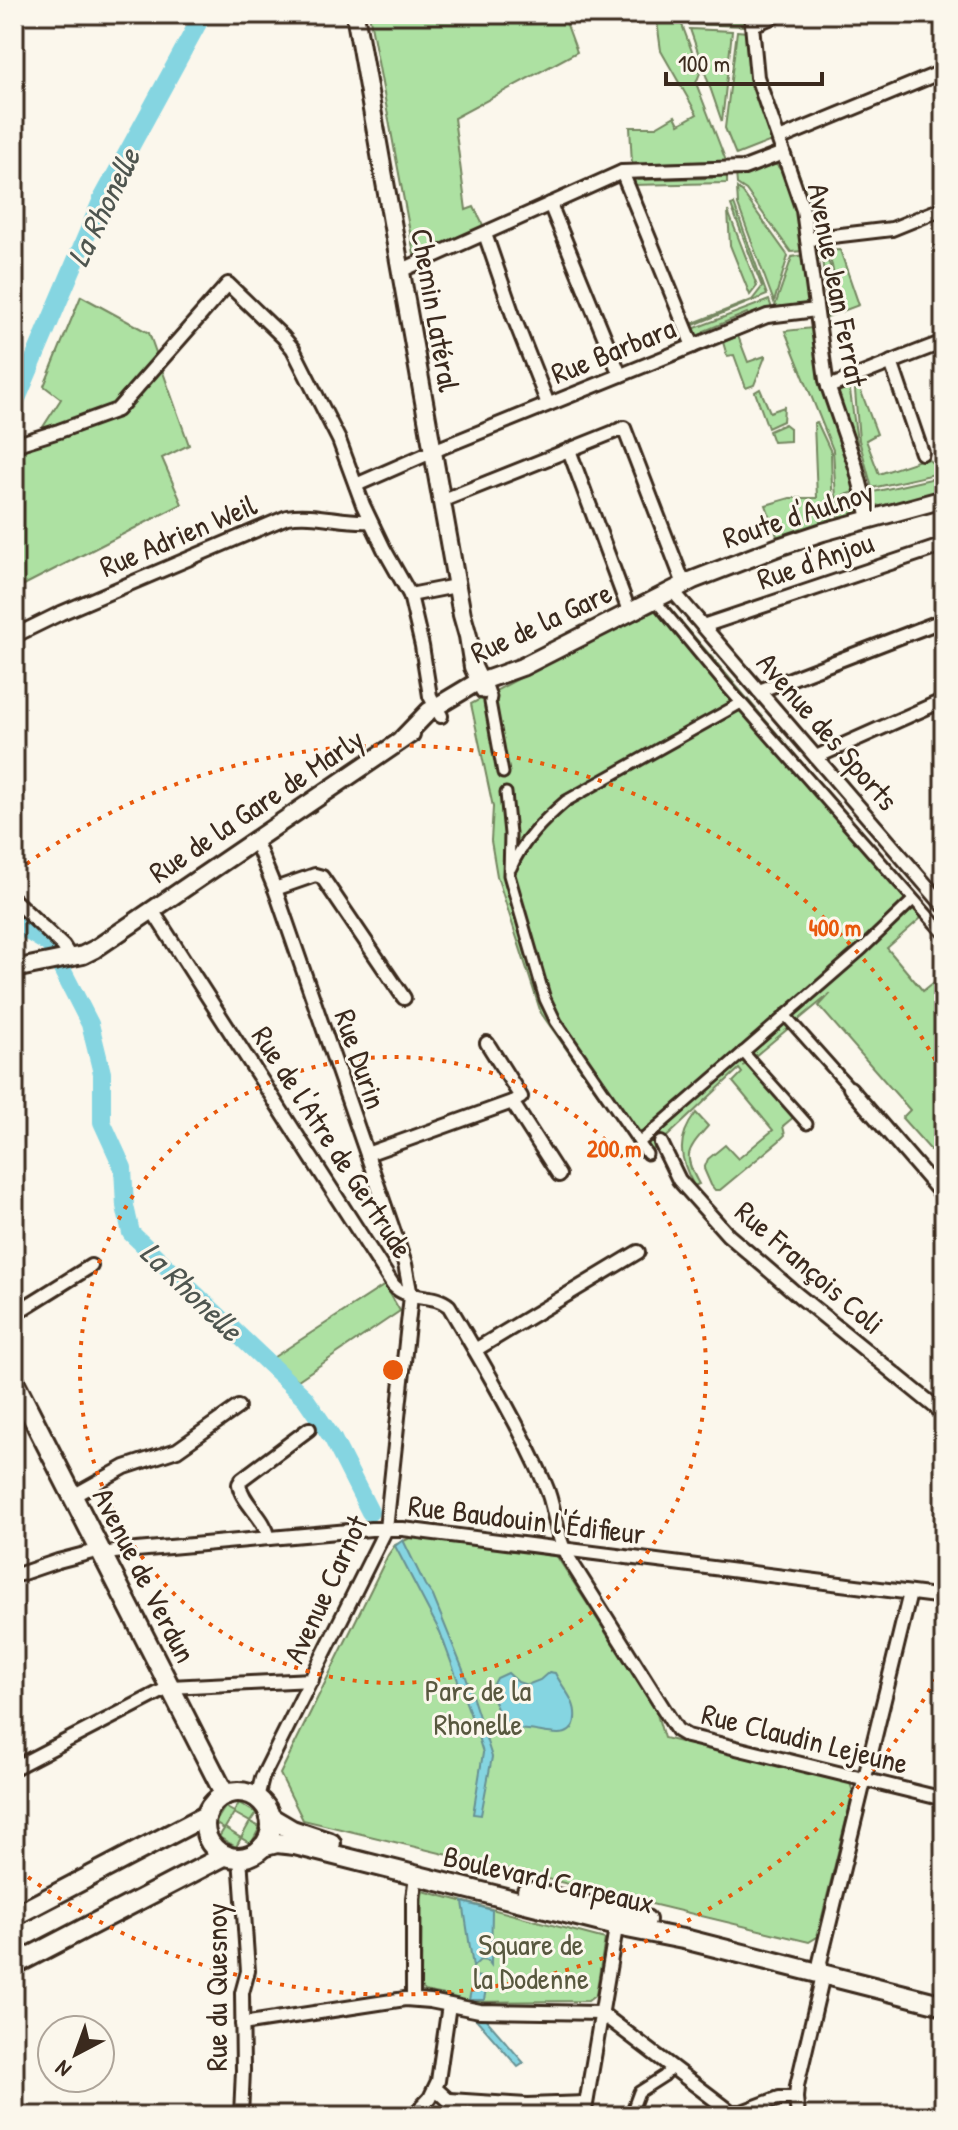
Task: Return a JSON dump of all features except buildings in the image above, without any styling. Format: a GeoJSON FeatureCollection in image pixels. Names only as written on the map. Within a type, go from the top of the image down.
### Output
{"type":"FeatureCollection","features":[{"type":"Feature","properties":{"kind":"main road","name":"Avenue de Verdun"},"geometry":{"type":"LineString","coordinates":[[14,1381],[225,1795]]}},
{"type":"Feature","properties":{"kind":"main road"},"geometry":{"type":"LineString","coordinates":[[14,1965],[233,1856],[253,1854],[262,1847],[270,1832],[270,1817],[257,1798],[244,1793],[225,1795],[214,1803],[207,1815],[205,1827],[209,1839],[216,1849],[233,1856]]}},
{"type":"Feature","properties":{"kind":"main road"},"geometry":{"type":"LineString","coordinates":[[14,1916],[207,1815]]}},
{"type":"Feature","properties":{"kind":"main road","name":"Boulevard Carpeaux"},"geometry":{"type":"LineString","coordinates":[[270,1817],[288,1828],[334,1844],[688,1940],[944,1992]]}},
{"type":"Feature","properties":{"kind":"main road","name":"Boulevard Carpeaux"},"geometry":{"type":"LineString","coordinates":[[262,1847],[288,1844],[416,1876],[618,1920]]}},
{"type":"Feature","properties":{"kind":"main road","name":"Boulevard Carpeaux"},"geometry":{"type":"LineString","coordinates":[[822,1968],[944,2005]]}},
{"type":"Feature","properties":{"kind":"street","name":"Chemin Latéral"},"geometry":{"type":"LineString","coordinates":[[355,14],[462,615],[459,645],[479,689]]}},
{"type":"Feature","properties":{"kind":"street"},"geometry":{"type":"LineString","coordinates":[[752,19],[779,14]]}},
{"type":"Feature","properties":{"kind":"street","name":"Avenue Jean Ferrat"},"geometry":{"type":"LineString","coordinates":[[752,19],[757,77],[802,204],[828,387],[858,474],[869,518]]}},
{"type":"Feature","properties":{"kind":"street"},"geometry":{"type":"LineString","coordinates":[[779,139],[944,71]]}},
{"type":"Feature","properties":{"kind":"street"},"geometry":{"type":"LineString","coordinates":[[400,271],[622,172],[744,168],[783,153]]}},
{"type":"Feature","properties":{"kind":"street"},"geometry":{"type":"LineString","coordinates":[[622,172],[693,346]]}},
{"type":"Feature","properties":{"kind":"street"},"geometry":{"type":"LineString","coordinates":[[550,204],[620,375]]}},
{"type":"Feature","properties":{"kind":"street"},"geometry":{"type":"LineString","coordinates":[[807,239],[892,229],[944,208]]}},
{"type":"Feature","properties":{"kind":"street"},"geometry":{"type":"LineString","coordinates":[[485,234],[548,404]]}},
{"type":"Feature","properties":{"kind":"street","name":"Rue de la Gare"},"geometry":{"type":"LineString","coordinates":[[14,445],[117,410],[228,284],[283,337],[297,355],[336,433],[370,521],[410,595],[429,693],[438,712]]}},
{"type":"Feature","properties":{"kind":"street","name":"Rue Barbara"},"geometry":{"type":"LineString","coordinates":[[356,485],[767,316],[816,310]]}},
{"type":"Feature","properties":{"kind":"street"},"geometry":{"type":"LineString","coordinates":[[828,387],[944,342]]}},
{"type":"Feature","properties":{"kind":"street"},"geometry":{"type":"LineString","coordinates":[[891,362],[922,453]]}},
{"type":"Feature","properties":{"kind":"street","name":"Avenue des Sports"},"geometry":{"type":"LineString","coordinates":[[569,450],[624,428],[678,587],[703,626],[944,906]]}},
{"type":"Feature","properties":{"kind":"street"},"geometry":{"type":"LineString","coordinates":[[441,501],[569,450],[629,611]]}},
{"type":"Feature","properties":{"kind":"street","name":"Route d'Aulnoy"},"geometry":{"type":"LineString","coordinates":[[678,587],[781,546],[869,518],[944,499]]}},
{"type":"Feature","properties":{"kind":"street","name":"Rue Adrien Weil"},"geometry":{"type":"LineString","coordinates":[[14,636],[287,517],[297,515],[370,521]]}},
{"type":"Feature","properties":{"kind":"street","name":"Rue d'Anjou"},"geometry":{"type":"LineString","coordinates":[[703,626],[944,545]]}},
{"type":"Feature","properties":{"kind":"street"},"geometry":{"type":"LineString","coordinates":[[410,595],[456,586]]}},
{"type":"Feature","properties":{"kind":"street","name":"Rue de la Gare"},"geometry":{"type":"LineString","coordinates":[[402,739],[419,720],[678,587]]}},
{"type":"Feature","properties":{"kind":"street"},"geometry":{"type":"LineString","coordinates":[[653,599],[944,934]]}},
{"type":"Feature","properties":{"kind":"street"},"geometry":{"type":"LineString","coordinates":[[759,691],[944,620]]}},
{"type":"Feature","properties":{"kind":"street"},"geometry":{"type":"LineString","coordinates":[[479,689],[491,697],[503,773]]}},
{"type":"Feature","properties":{"kind":"street"},"geometry":{"type":"LineString","coordinates":[[816,757],[944,700]]}},
{"type":"Feature","properties":{"kind":"street"},"geometry":{"type":"LineString","coordinates":[[509,875],[517,856],[543,821],[566,801],[741,703]]}},
{"type":"Feature","properties":{"kind":"street","name":"Rue de la Gare de Marly"},"geometry":{"type":"LineString","coordinates":[[14,969],[83,955],[95,949],[402,739]]}},
{"type":"Feature","properties":{"kind":"street"},"geometry":{"type":"LineString","coordinates":[[506,793],[510,834],[509,875],[549,1010],[647,1154]]}},
{"type":"Feature","properties":{"kind":"street","name":"Rue Durin"},"geometry":{"type":"LineString","coordinates":[[255,840],[275,889],[409,1275],[411,1296]]}},
{"type":"Feature","properties":{"kind":"street"},"geometry":{"type":"LineString","coordinates":[[275,889],[315,875],[322,877],[404,998]]}},
{"type":"Feature","properties":{"kind":"street"},"geometry":{"type":"LineString","coordinates":[[14,900],[63,946],[67,958]]}},
{"type":"Feature","properties":{"kind":"street"},"geometry":{"type":"LineString","coordinates":[[639,1143],[862,949],[913,900]]}},
{"type":"Feature","properties":{"kind":"street","name":"Rue de l'Atre de Gertrude"},"geometry":{"type":"LineString","coordinates":[[152,910],[393,1285],[411,1296],[447,1303],[518,1426],[546,1486],[563,1549]]}},
{"type":"Feature","properties":{"kind":"street"},"geometry":{"type":"LineString","coordinates":[[785,1015],[944,1197]]}},
{"type":"Feature","properties":{"kind":"street"},"geometry":{"type":"LineString","coordinates":[[367,1154],[521,1097],[487,1043]]}},
{"type":"Feature","properties":{"kind":"street"},"geometry":{"type":"LineString","coordinates":[[743,1052],[807,1124]]}},
{"type":"Feature","properties":{"kind":"street"},"geometry":{"type":"LineString","coordinates":[[512,1102],[559,1175]]}},
{"type":"Feature","properties":{"kind":"street"},"geometry":{"type":"LineString","coordinates":[[653,1130],[661,1143]]}},
{"type":"Feature","properties":{"kind":"street","name":"Rue François Coli"},"geometry":{"type":"LineString","coordinates":[[661,1143],[679,1180],[728,1235],[944,1414]]}},
{"type":"Feature","properties":{"kind":"street"},"geometry":{"type":"LineString","coordinates":[[475,1350],[638,1252]]}},
{"type":"Feature","properties":{"kind":"street"},"geometry":{"type":"LineString","coordinates":[[14,1314],[91,1266]]}},
{"type":"Feature","properties":{"kind":"street","name":"Avenue Carnot"},"geometry":{"type":"LineString","coordinates":[[257,1798],[262,1778],[386,1529],[411,1296]]}},
{"type":"Feature","properties":{"kind":"street"},"geometry":{"type":"LineString","coordinates":[[73,1496],[125,1467],[177,1450],[238,1407]]}},
{"type":"Feature","properties":{"kind":"street"},"geometry":{"type":"LineString","coordinates":[[269,1538],[264,1524],[241,1492],[239,1484],[309,1429]]}},
{"type":"Feature","properties":{"kind":"street","name":"Rue Baudouin l'Édifieur"},"geometry":{"type":"LineString","coordinates":[[14,1576],[58,1561],[101,1553],[411,1529],[944,1597]]}},
{"type":"Feature","properties":{"kind":"street","name":"Rue Claudin Lejeune"},"geometry":{"type":"LineString","coordinates":[[563,1549],[680,1733],[944,1799]]}},
{"type":"Feature","properties":{"kind":"street"},"geometry":{"type":"LineString","coordinates":[[798,2116],[797,2086],[822,1968],[910,1593]]}},
{"type":"Feature","properties":{"kind":"street"},"geometry":{"type":"LineString","coordinates":[[14,1768],[170,1687],[312,1680]]}},
{"type":"Feature","properties":{"kind":"street","name":"Rue du Quesnoy"},"geometry":{"type":"LineString","coordinates":[[233,1856],[248,1971],[242,1993],[241,2116]]}},
{"type":"Feature","properties":{"kind":"street"},"geometry":{"type":"LineString","coordinates":[[413,1999],[413,1893],[416,1876]]}},
{"type":"Feature","properties":{"kind":"street"},"geometry":{"type":"LineString","coordinates":[[450,2100],[585,2110],[618,1920]]}},
{"type":"Feature","properties":{"kind":"street"},"geometry":{"type":"LineString","coordinates":[[242,2024],[399,1999],[480,2011],[601,2013],[734,2113],[774,2099],[796,2098]]}},
{"type":"Feature","properties":{"kind":"street"},"geometry":{"type":"LineString","coordinates":[[413,2116],[427,2102],[440,2074],[449,2005]]}},
{"type":"Feature","properties":{"kind":"street"},"geometry":{"type":"LineString","coordinates":[[630,2116],[639,2092],[672,2067]]}},
{"type":"Feature","properties":{"kind":"street"},"geometry":{"type":"LineString","coordinates":[[435,2088],[466,2116]]}},
{"type":"Feature","properties":{"kind":"green space"},"geometry":{"type":"Polygon","coordinates":[[[369,14],[563,14],[577,52],[454,118],[466,210],[474,207],[484,227],[415,259],[369,14]]]}},
{"type":"Feature","properties":{"kind":"green space"},"geometry":{"type":"Polygon","coordinates":[[[656,14],[678,14],[700,73],[696,83],[726,161],[632,164],[630,127],[656,127],[675,116],[679,124],[697,114],[661,51],[656,14]]]}},
{"type":"Feature","properties":{"kind":"green space"},"geometry":{"type":"Polygon","coordinates":[[[684,14],[743,14],[745,26],[690,24],[684,14]]]}},
{"type":"Feature","properties":{"kind":"green space"},"geometry":{"type":"Polygon","coordinates":[[[690,29],[732,31],[722,122],[690,29]]]}},
{"type":"Feature","properties":{"kind":"green space"},"geometry":{"type":"Polygon","coordinates":[[[737,31],[747,32],[751,79],[774,140],[736,155],[725,128],[737,31]]]}},
{"type":"Feature","properties":{"kind":"green space"},"geometry":{"type":"Polygon","coordinates":[[[788,145],[820,232],[811,230],[786,147],[788,145]]]}},
{"type":"Feature","properties":{"kind":"green space"},"geometry":{"type":"Polygon","coordinates":[[[772,162],[786,177],[803,251],[791,252],[746,190],[737,184],[736,173],[749,173],[772,162]]]}},
{"type":"Feature","properties":{"kind":"green space"},"geometry":{"type":"Polygon","coordinates":[[[713,173],[727,173],[727,183],[631,185],[632,176],[637,175],[638,180],[712,178],[713,173]]]}},
{"type":"Feature","properties":{"kind":"green space"},"geometry":{"type":"Polygon","coordinates":[[[737,188],[788,256],[774,302],[738,205],[737,188]]]}},
{"type":"Feature","properties":{"kind":"green space"},"geometry":{"type":"Polygon","coordinates":[[[734,204],[767,295],[689,327],[752,300],[762,287],[731,205],[734,204]]]}},
{"type":"Feature","properties":{"kind":"green space"},"geometry":{"type":"Polygon","coordinates":[[[728,211],[757,286],[750,295],[730,245],[728,211]]]}},
{"type":"Feature","properties":{"kind":"green space"},"geometry":{"type":"Polygon","coordinates":[[[840,250],[859,305],[827,317],[833,301],[834,283],[832,265],[826,251],[840,250]]]}},
{"type":"Feature","properties":{"kind":"green space"},"geometry":{"type":"Polygon","coordinates":[[[822,252],[830,265],[829,306],[821,312],[821,308],[827,305],[822,258],[815,260],[814,253],[822,252]]]}},
{"type":"Feature","properties":{"kind":"green space"},"geometry":{"type":"Polygon","coordinates":[[[804,255],[810,302],[807,306],[776,310],[792,257],[804,255]]]}},
{"type":"Feature","properties":{"kind":"green space"},"geometry":{"type":"Polygon","coordinates":[[[81,296],[149,333],[189,445],[162,458],[182,504],[14,590],[14,457],[30,447],[61,399],[44,386],[81,296]]]}},
{"type":"Feature","properties":{"kind":"green space"},"geometry":{"type":"Polygon","coordinates":[[[769,300],[773,311],[750,318],[747,313],[704,331],[706,336],[697,339],[690,330],[769,300]]]}},
{"type":"Feature","properties":{"kind":"green space"},"geometry":{"type":"Polygon","coordinates":[[[812,328],[821,384],[858,491],[836,498],[833,450],[785,331],[812,328]]]}},
{"type":"Feature","properties":{"kind":"green space"},"geometry":{"type":"Polygon","coordinates":[[[738,336],[748,362],[765,356],[754,385],[746,388],[734,355],[727,356],[723,342],[738,336]]]}},
{"type":"Feature","properties":{"kind":"green space"},"geometry":{"type":"Polygon","coordinates":[[[849,384],[867,489],[836,393],[839,388],[849,384]]]}},
{"type":"Feature","properties":{"kind":"green space"},"geometry":{"type":"Polygon","coordinates":[[[859,386],[877,434],[866,440],[879,474],[926,458],[944,472],[872,488],[859,440],[855,390],[859,386]]]}},
{"type":"Feature","properties":{"kind":"green space"},"geometry":{"type":"Polygon","coordinates":[[[760,389],[770,412],[784,407],[783,421],[768,428],[755,392],[760,389]]]}},
{"type":"Feature","properties":{"kind":"green space"},"geometry":{"type":"Polygon","coordinates":[[[817,422],[831,452],[833,522],[778,539],[766,505],[790,498],[817,498],[814,423],[817,422]]]}},
{"type":"Feature","properties":{"kind":"green space"},"geometry":{"type":"Polygon","coordinates":[[[785,424],[790,428],[790,441],[773,442],[769,431],[785,424]]]}},
{"type":"Feature","properties":{"kind":"green space"},"geometry":{"type":"Polygon","coordinates":[[[944,476],[944,491],[883,507],[873,504],[869,493],[944,476]]]}},
{"type":"Feature","properties":{"kind":"green space"},"geometry":{"type":"Polygon","coordinates":[[[859,496],[859,512],[838,520],[838,501],[859,496]]]}},
{"type":"Feature","properties":{"kind":"green space"},"geometry":{"type":"Polygon","coordinates":[[[667,605],[929,911],[887,948],[923,991],[944,974],[944,1165],[902,1118],[910,1110],[819,1006],[831,993],[743,1066],[748,1062],[795,1116],[783,1126],[785,1135],[779,1141],[720,1190],[715,1190],[711,1185],[704,1169],[708,1159],[725,1145],[738,1159],[773,1130],[733,1082],[742,1073],[739,1069],[643,1158],[541,1013],[497,876],[491,841],[493,807],[471,704],[667,605]]]}},
{"type":"Feature","properties":{"kind":"green space"},"geometry":{"type":"Polygon","coordinates":[[[696,1113],[708,1126],[689,1153],[690,1166],[699,1184],[694,1186],[682,1149],[685,1131],[696,1113]]]}},
{"type":"Feature","properties":{"kind":"green space"},"geometry":{"type":"Polygon","coordinates":[[[385,1285],[400,1311],[298,1380],[271,1359],[385,1285]]]}},
{"type":"Feature","properties":{"kind":"green space","name":"Parc de la Rhonelle"},"geometry":{"type":"Polygon","coordinates":[[[412,1537],[556,1555],[656,1711],[664,1738],[850,1783],[853,1792],[817,1937],[809,1942],[303,1820],[280,1774],[388,1555],[395,1545],[412,1537]]]}},
{"type":"Feature","properties":{"kind":"green space"},"geometry":{"type":"Polygon","coordinates":[[[239,1803],[256,1813],[250,1822],[234,1813],[225,1828],[241,1838],[236,1847],[219,1837],[224,1829],[215,1823],[225,1807],[234,1812],[239,1803]]]}},
{"type":"Feature","properties":{"kind":"green space"},"geometry":{"type":"Polygon","coordinates":[[[250,1822],[260,1827],[251,1844],[241,1838],[250,1822]]]}},
{"type":"Feature","properties":{"kind":"green space","name":"Square de la Dodenne"},"geometry":{"type":"Polygon","coordinates":[[[423,1891],[605,1939],[596,1995],[588,2001],[468,2002],[424,1991],[421,1986],[423,1891]]]}},
{"type":"Feature","properties":{"kind":"water"},"geometry":{"type":"Polygon","coordinates":[[[403,1540],[433,1596],[466,1677],[492,1757],[481,1815],[473,1814],[483,1753],[440,1632],[395,1546],[403,1540]]]}},
{"type":"Feature","properties":{"kind":"water"},"geometry":{"type":"Polygon","coordinates":[[[549,1672],[555,1673],[572,1702],[575,1723],[571,1729],[566,1733],[551,1734],[491,1723],[497,1709],[490,1691],[497,1678],[508,1673],[527,1685],[549,1672]]]}},
{"type":"Feature","properties":{"kind":"water"},"geometry":{"type":"Polygon","coordinates":[[[463,1902],[492,1910],[491,1965],[488,1961],[480,1960],[473,1967],[463,1902]]]}},
{"type":"Feature","properties":{"kind":"water"},"geometry":{"type":"Polygon","coordinates":[[[474,1976],[488,1978],[484,2000],[469,2000],[474,1976]]]}},
{"type":"Feature","properties":{"kind":"water"},"geometry":{"type":"Polygon","coordinates":[[[470,2015],[484,2017],[524,2063],[518,2067],[470,2015]]]}},
{"type":"Feature","properties":{"kind":"waterway","name":"La Rhonelle"},"geometry":{"type":"LineString","coordinates":[[14,406],[102,199],[203,14]]}},
{"type":"Feature","properties":{"kind":"waterway","name":"La Rhonelle"},"geometry":{"type":"LineString","coordinates":[[14,923],[49,944],[90,1024],[102,1073],[102,1122],[123,1168],[125,1206],[131,1233],[305,1398],[333,1439],[370,1512]]}}]}
